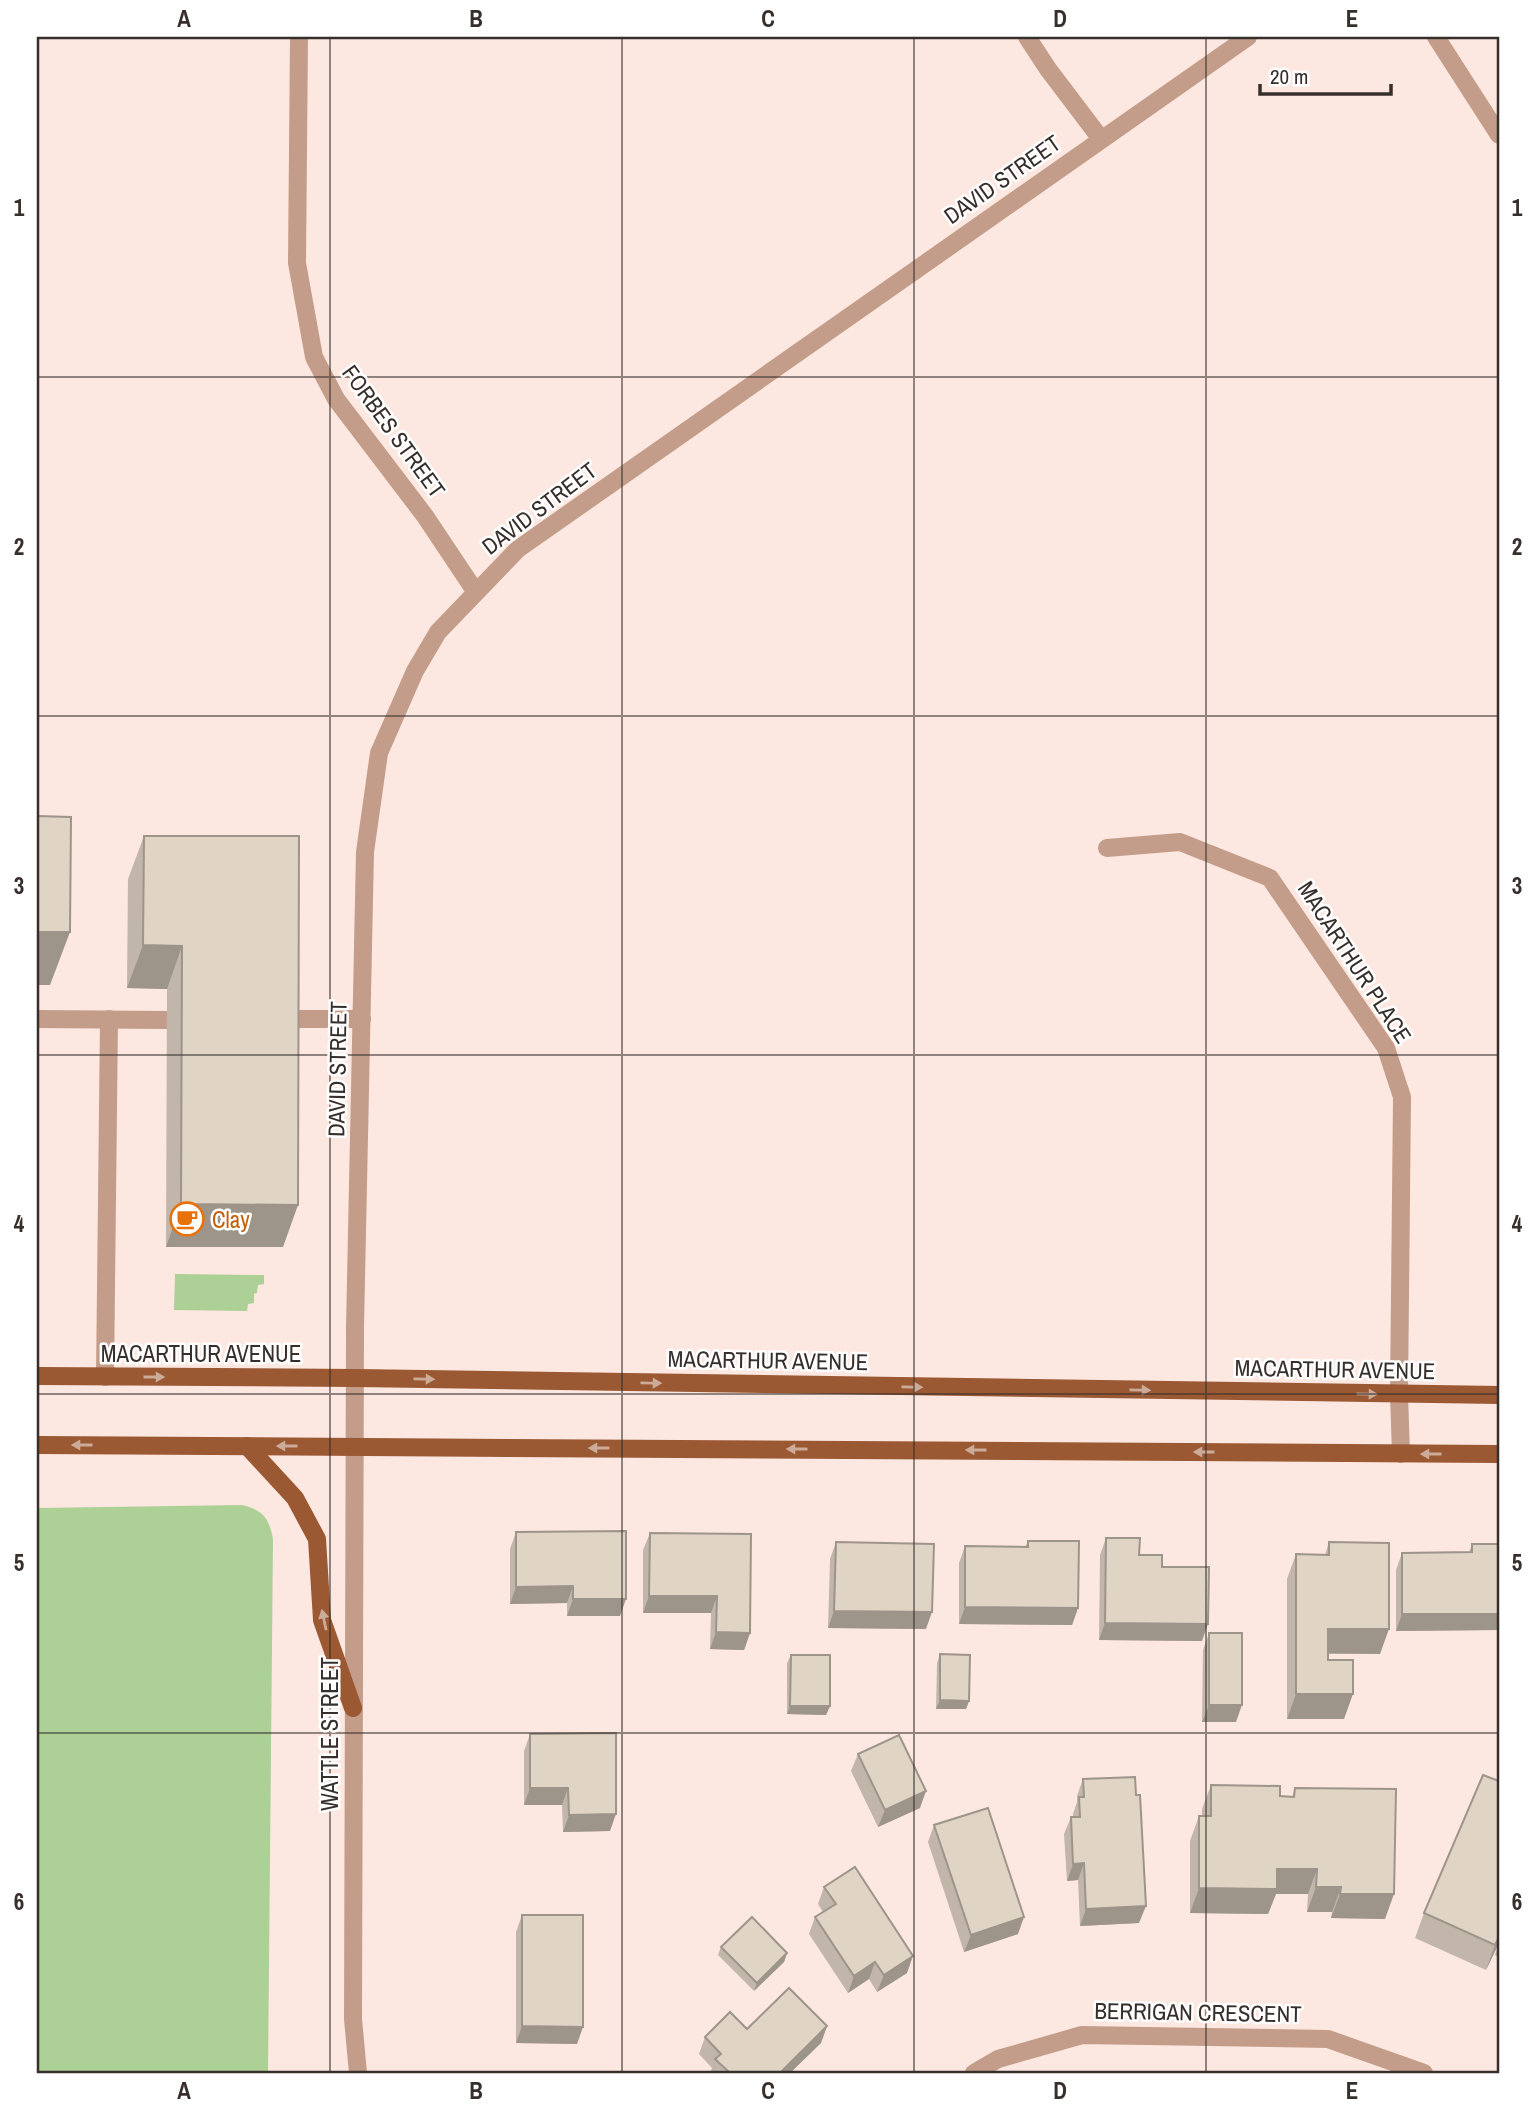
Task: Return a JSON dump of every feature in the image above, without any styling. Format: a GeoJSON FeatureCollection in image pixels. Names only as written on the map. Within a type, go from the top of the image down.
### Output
{"type":"FeatureCollection","features":[{"type":"Feature","properties":{"kind":"main road","name":"MACARTHUR AVENUE"},"geometry":{"type":"LineString","coordinates":[[37,1376],[355,1386],[1499,1395]]}},
{"type":"Feature","properties":{"kind":"main road"},"geometry":{"type":"LineString","coordinates":[[37,1445],[1499,1454]]}},
{"type":"Feature","properties":{"kind":"main road"},"geometry":{"type":"LineString","coordinates":[[247,1446],[295,1498],[317,1539],[322,1620],[353,1708]]}},
{"type":"Feature","properties":{"kind":"street","name":"FORBES STREET"},"geometry":{"type":"LineString","coordinates":[[299,37],[297,263],[314,357],[336,399],[425,516],[475,591]]}},
{"type":"Feature","properties":{"kind":"street"},"geometry":{"type":"LineString","coordinates":[[1027,37],[1101,139]]}},
{"type":"Feature","properties":{"kind":"street","name":"DAVID STREET"},"geometry":{"type":"LineString","coordinates":[[355,1386],[365,852],[379,753],[415,671],[438,632],[518,549],[1248,37]]}},
{"type":"Feature","properties":{"kind":"street"},"geometry":{"type":"LineString","coordinates":[[1436,37],[1499,135]]}},
{"type":"Feature","properties":{"kind":"street","name":"MACARTHUR PLACE"},"geometry":{"type":"LineString","coordinates":[[1107,848],[1180,842],[1270,878],[1387,1048],[1402,1097],[1399,1394],[1401,1454]]}},
{"type":"Feature","properties":{"kind":"street"},"geometry":{"type":"LineString","coordinates":[[37,1019],[167,1020]]}},
{"type":"Feature","properties":{"kind":"street"},"geometry":{"type":"LineString","coordinates":[[105,1377],[109,1019]]}},
{"type":"Feature","properties":{"kind":"street"},"geometry":{"type":"LineString","coordinates":[[283,1019],[362,1019]]}},
{"type":"Feature","properties":{"kind":"street","name":"WATTLE STREET"},"geometry":{"type":"LineString","coordinates":[[355,1386],[353,2019],[358,2073]]}},
{"type":"Feature","properties":{"kind":"street","name":"BERRIGAN CRESCENT"},"geometry":{"type":"LineString","coordinates":[[974,2073],[998,2059],[1082,2035],[1328,2039],[1424,2073]]}},
{"type":"Feature","properties":{"kind":"green space"},"geometry":{"type":"Polygon","coordinates":[[[175,1274],[264,1275],[264,1284],[258,1285],[254,1303],[248,1304],[247,1311],[174,1310],[175,1274]]]}},
{"type":"Feature","properties":{"kind":"green space"},"geometry":{"type":"Polygon","coordinates":[[[242,1505],[255,1509],[264,1516],[273,1539],[268,2073],[37,2073],[37,1508],[242,1505]]]}},
{"type":"Feature","properties":{"kind":"building"},"geometry":{"type":"Polygon","coordinates":[[[37,816],[71,817],[70,932],[37,932],[37,816]]]}},
{"type":"Feature","properties":{"kind":"building"},"geometry":{"type":"Polygon","coordinates":[[[144,836],[299,836],[298,1205],[181,1204],[182,946],[143,945],[144,836]]]}},
{"type":"Feature","properties":{"kind":"building"},"geometry":{"type":"Polygon","coordinates":[[[626,1531],[626,1599],[573,1599],[573,1586],[516,1587],[516,1532],[626,1531]]]}},
{"type":"Feature","properties":{"kind":"building"},"geometry":{"type":"Polygon","coordinates":[[[650,1533],[751,1534],[750,1633],[716,1632],[717,1596],[649,1596],[650,1533]]]}},
{"type":"Feature","properties":{"kind":"building"},"geometry":{"type":"Polygon","coordinates":[[[1106,1538],[1140,1538],[1139,1555],[1162,1555],[1162,1567],[1209,1567],[1208,1624],[1105,1623],[1106,1538]]]}},
{"type":"Feature","properties":{"kind":"building"},"geometry":{"type":"Polygon","coordinates":[[[1028,1541],[1079,1541],[1078,1608],[965,1607],[965,1546],[1028,1547],[1028,1541]]]}},
{"type":"Feature","properties":{"kind":"building"},"geometry":{"type":"Polygon","coordinates":[[[836,1542],[934,1544],[932,1612],[834,1611],[836,1542]]]}},
{"type":"Feature","properties":{"kind":"building"},"geometry":{"type":"Polygon","coordinates":[[[1329,1542],[1389,1543],[1389,1629],[1328,1629],[1328,1660],[1353,1660],[1353,1694],[1296,1694],[1296,1554],[1329,1555],[1329,1542]]]}},
{"type":"Feature","properties":{"kind":"building"},"geometry":{"type":"Polygon","coordinates":[[[1472,1544],[1499,1544],[1499,1614],[1402,1614],[1402,1553],[1472,1552],[1472,1544]]]}},
{"type":"Feature","properties":{"kind":"building"},"geometry":{"type":"Polygon","coordinates":[[[1209,1633],[1242,1633],[1242,1705],[1209,1705],[1209,1633]]]}},
{"type":"Feature","properties":{"kind":"building"},"geometry":{"type":"Polygon","coordinates":[[[940,1654],[970,1655],[969,1701],[940,1700],[940,1654]]]}},
{"type":"Feature","properties":{"kind":"building"},"geometry":{"type":"Polygon","coordinates":[[[791,1655],[830,1655],[830,1706],[790,1706],[791,1655]]]}},
{"type":"Feature","properties":{"kind":"building"},"geometry":{"type":"Polygon","coordinates":[[[616,1733],[616,1814],[569,1815],[568,1788],[530,1788],[530,1734],[616,1733]]]}},
{"type":"Feature","properties":{"kind":"building"},"geometry":{"type":"Polygon","coordinates":[[[899,1735],[926,1791],[885,1810],[858,1754],[899,1735]]]}},
{"type":"Feature","properties":{"kind":"building"},"geometry":{"type":"Polygon","coordinates":[[[1483,1775],[1499,1781],[1499,1937],[1495,1945],[1424,1913],[1483,1775]]]}},
{"type":"Feature","properties":{"kind":"building"},"geometry":{"type":"Polygon","coordinates":[[[1135,1777],[1136,1795],[1140,1795],[1146,1906],[1086,1909],[1084,1863],[1073,1864],[1071,1817],[1080,1817],[1079,1797],[1084,1797],[1083,1779],[1135,1777]]]}},
{"type":"Feature","properties":{"kind":"building"},"geometry":{"type":"Polygon","coordinates":[[[1211,1785],[1280,1786],[1280,1796],[1294,1797],[1295,1788],[1396,1789],[1394,1894],[1340,1894],[1341,1887],[1316,1887],[1317,1869],[1277,1869],[1277,1889],[1199,1888],[1199,1816],[1211,1816],[1211,1785]]]}},
{"type":"Feature","properties":{"kind":"building"},"geometry":{"type":"Polygon","coordinates":[[[988,1808],[1024,1917],[971,1935],[934,1825],[988,1808]]]}},
{"type":"Feature","properties":{"kind":"building"},"geometry":{"type":"Polygon","coordinates":[[[855,1867],[913,1956],[884,1975],[875,1962],[854,1976],[815,1917],[836,1904],[824,1887],[855,1867]]]}},
{"type":"Feature","properties":{"kind":"building"},"geometry":{"type":"Polygon","coordinates":[[[522,1915],[583,1915],[583,2027],[522,2026],[522,1915]]]}},
{"type":"Feature","properties":{"kind":"building"},"geometry":{"type":"Polygon","coordinates":[[[752,1917],[787,1953],[757,1983],[721,1947],[752,1917]]]}},
{"type":"Feature","properties":{"kind":"building"},"geometry":{"type":"Polygon","coordinates":[[[789,1988],[827,2026],[780,2073],[730,2073],[715,2059],[721,2054],[705,2037],[730,2012],[747,2029],[789,1988]]]}},
{"type":"Feature","properties":{"kind":"place","name":"Clay"},"geometry":{"type":"Point","coordinates":[187,1219]}}]}
